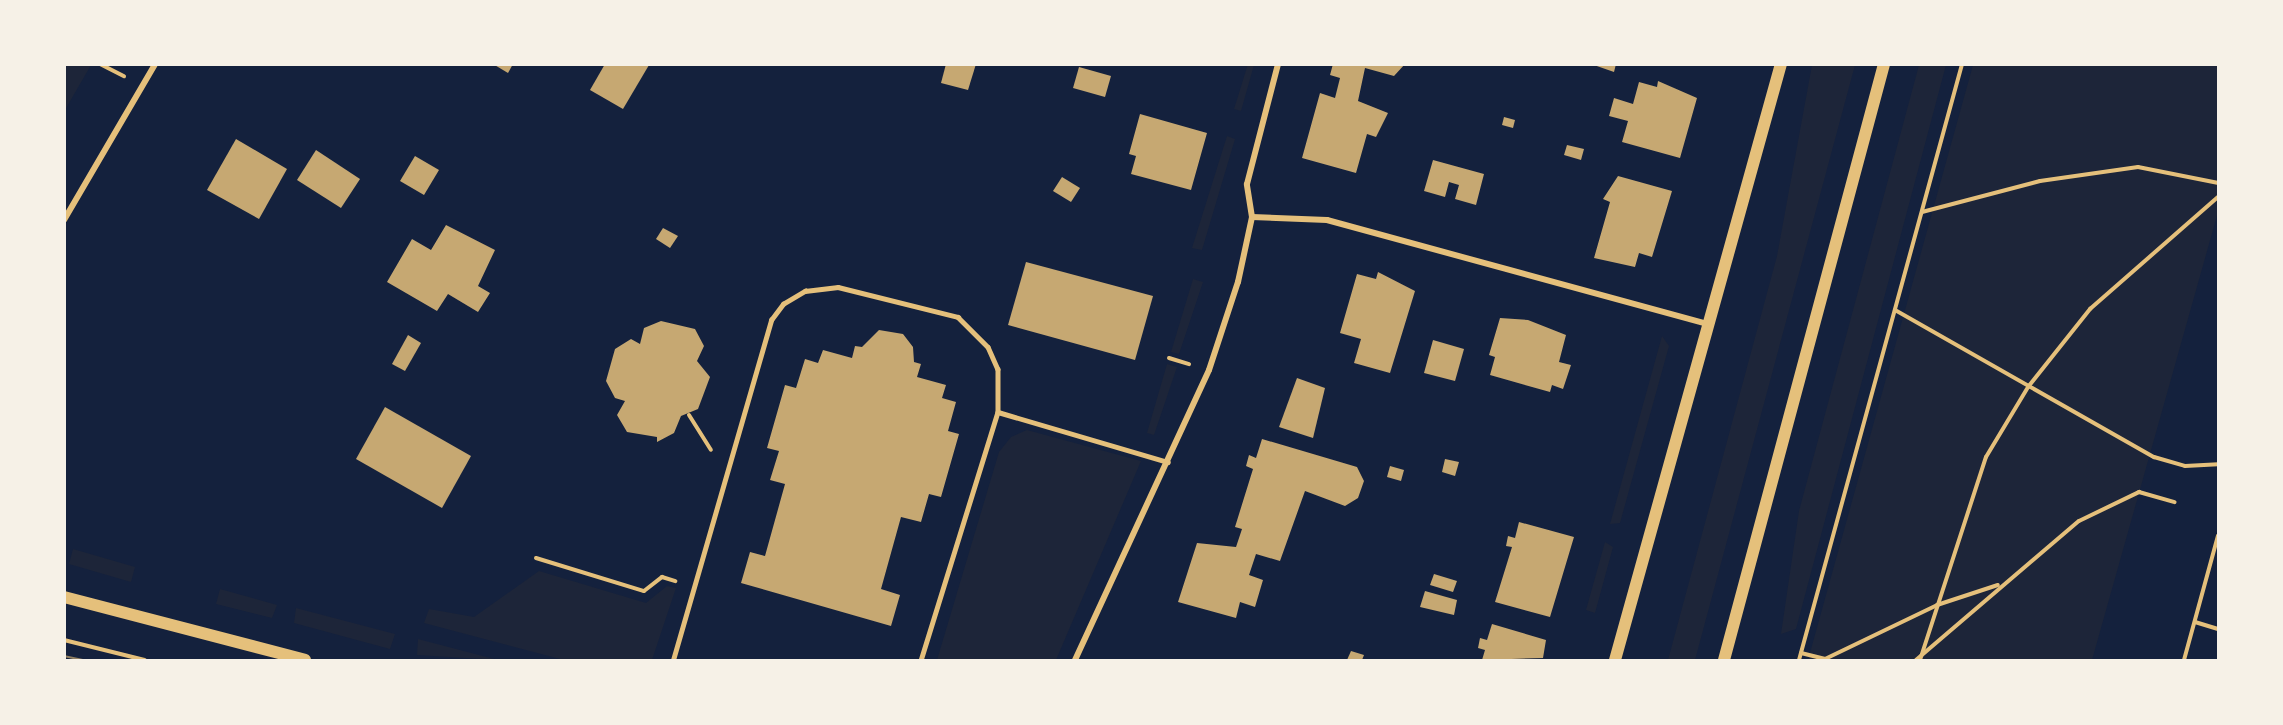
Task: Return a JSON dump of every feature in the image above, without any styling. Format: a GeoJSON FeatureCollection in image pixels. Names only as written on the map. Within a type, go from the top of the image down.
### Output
{"type":"FeatureCollection","features":[{"type":"Feature","properties":{"kind":"main road"},"geometry":{"type":"LineString","coordinates":[[1615,660],[1782,64]]}},
{"type":"Feature","properties":{"kind":"main road"},"geometry":{"type":"LineString","coordinates":[[1724,660],[1884,64]]}},
{"type":"Feature","properties":{"kind":"main road"},"geometry":{"type":"LineString","coordinates":[[64,597],[305,660]]}},
{"type":"Feature","properties":{"kind":"street"},"geometry":{"type":"LineString","coordinates":[[64,220],[155,64]]}},
{"type":"Feature","properties":{"kind":"street"},"geometry":{"type":"LineString","coordinates":[[1075,660],[1169,463],[1209,370],[1252,217],[1247,184],[1278,64]]}},
{"type":"Feature","properties":{"kind":"street"},"geometry":{"type":"LineString","coordinates":[[1252,217],[1327,220],[1709,324]]}},
{"type":"Feature","properties":{"kind":"lane"},"geometry":{"type":"LineString","coordinates":[[673,660],[771,320],[783,304],[805,291],[838,287],[958,317],[988,346],[998,369],[998,412],[921,660]]}},
{"type":"Feature","properties":{"kind":"lane"},"geometry":{"type":"LineString","coordinates":[[998,412],[1169,463]]}},
{"type":"Feature","properties":{"kind":"path"},"geometry":{"type":"LineString","coordinates":[[1799,660],[1962,64]]}},
{"type":"Feature","properties":{"kind":"path"},"geometry":{"type":"LineString","coordinates":[[1922,212],[2040,181],[2138,167],[2218,183]]}},
{"type":"Feature","properties":{"kind":"path"},"geometry":{"type":"LineString","coordinates":[[1919,659],[1986,457],[2028,387],[2090,309],[2218,197]]}},
{"type":"Feature","properties":{"kind":"path"},"geometry":{"type":"LineString","coordinates":[[1895,310],[2154,457],[2185,465],[2218,464]]}},
{"type":"Feature","properties":{"kind":"path"},"geometry":{"type":"LineString","coordinates":[[690,415],[716,459],[729,462]]}},
{"type":"Feature","properties":{"kind":"path"},"geometry":{"type":"LineString","coordinates":[[1919,659],[2002,583],[2079,521],[2139,492],[2175,502]]}},
{"type":"Feature","properties":{"kind":"path"},"geometry":{"type":"LineString","coordinates":[[2184,660],[2218,536]]}},
{"type":"Feature","properties":{"kind":"path"},"geometry":{"type":"LineString","coordinates":[[536,558],[644,591],[662,577],[694,586]]}},
{"type":"Feature","properties":{"kind":"path"},"geometry":{"type":"LineString","coordinates":[[1801,653],[1826,659],[1937,605],[2002,583]]}},
{"type":"Feature","properties":{"kind":"path"},"geometry":{"type":"LineString","coordinates":[[2195,622],[2218,629]]}},
{"type":"Feature","properties":{"kind":"path"},"geometry":{"type":"LineString","coordinates":[[64,640],[145,660]]}},
{"type":"Feature","properties":{"kind":"shaded area"},"geometry":{"type":"Polygon","coordinates":[[[1248,64],[1254,65],[1241,111],[1234,109],[1248,64]]]}},
{"type":"Feature","properties":{"kind":"shaded area"},"geometry":{"type":"Polygon","coordinates":[[[64,65],[91,65],[65,110],[64,65]]]}},
{"type":"Feature","properties":{"kind":"shaded area"},"geometry":{"type":"Polygon","coordinates":[[[1812,65],[1855,65],[1695,660],[1668,660],[1777,256],[1812,65]]]}},
{"type":"Feature","properties":{"kind":"shaded area"},"geometry":{"type":"Polygon","coordinates":[[[1919,65],[1946,65],[1796,629],[1781,634],[1799,511],[1919,65]]]}},
{"type":"Feature","properties":{"kind":"shaded area"},"geometry":{"type":"Polygon","coordinates":[[[1973,65],[2218,65],[2218,212],[2092,660],[1808,660],[1973,65]]]}},
{"type":"Feature","properties":{"kind":"shaded area"},"geometry":{"type":"Polygon","coordinates":[[[1227,136],[1235,139],[1202,250],[1192,248],[1227,136]]]}},
{"type":"Feature","properties":{"kind":"shaded area"},"geometry":{"type":"Polygon","coordinates":[[[1193,279],[1203,282],[1179,354],[1171,352],[1193,279]]]}},
{"type":"Feature","properties":{"kind":"shaded area"},"geometry":{"type":"Polygon","coordinates":[[[1662,336],[1669,346],[1620,523],[1610,524],[1662,336]]]}},
{"type":"Feature","properties":{"kind":"shaded area"},"geometry":{"type":"Polygon","coordinates":[[[1167,364],[1177,367],[1154,435],[1147,433],[1167,364]]]}},
{"type":"Feature","properties":{"kind":"shaded area"},"geometry":{"type":"Polygon","coordinates":[[[1027,430],[1141,461],[1056,660],[937,660],[999,452],[1011,437],[1027,430]]]}},
{"type":"Feature","properties":{"kind":"shaded area"},"geometry":{"type":"Polygon","coordinates":[[[1605,542],[1613,547],[1595,613],[1586,610],[1605,542]]]}},
{"type":"Feature","properties":{"kind":"shaded area"},"geometry":{"type":"Polygon","coordinates":[[[73,549],[135,567],[131,582],[69,564],[73,549]]]}},
{"type":"Feature","properties":{"kind":"shaded area"},"geometry":{"type":"Polygon","coordinates":[[[539,571],[646,603],[667,586],[676,588],[652,660],[564,660],[424,623],[429,609],[474,617],[539,571]]]}},
{"type":"Feature","properties":{"kind":"shaded area"},"geometry":{"type":"Polygon","coordinates":[[[220,589],[277,605],[272,618],[216,604],[220,589]]]}},
{"type":"Feature","properties":{"kind":"shaded area"},"geometry":{"type":"Polygon","coordinates":[[[296,608],[395,634],[390,649],[294,623],[296,608]]]}},
{"type":"Feature","properties":{"kind":"shaded area"},"geometry":{"type":"Polygon","coordinates":[[[418,639],[498,660],[417,655],[418,639]]]}},
{"type":"Feature","properties":{"kind":"building"},"geometry":{"type":"Polygon","coordinates":[[[493,64],[513,64],[508,73],[493,64]]]}},
{"type":"Feature","properties":{"kind":"building"},"geometry":{"type":"Polygon","coordinates":[[[605,64],[649,65],[623,109],[590,90],[605,64]]]}},
{"type":"Feature","properties":{"kind":"building"},"geometry":{"type":"Polygon","coordinates":[[[946,64],[976,64],[968,90],[941,83],[946,64]]]}},
{"type":"Feature","properties":{"kind":"building"},"geometry":{"type":"Polygon","coordinates":[[[1333,64],[1405,64],[1394,76],[1365,68],[1358,101],[1388,113],[1376,137],[1367,134],[1356,173],[1302,158],[1320,93],[1335,98],[1340,78],[1330,75],[1333,64]]]}},
{"type":"Feature","properties":{"kind":"building"},"geometry":{"type":"Polygon","coordinates":[[[1591,64],[1616,64],[1614,72],[1591,64]]]}},
{"type":"Feature","properties":{"kind":"building"},"geometry":{"type":"Polygon","coordinates":[[[1079,67],[1111,76],[1105,97],[1073,88],[1079,67]]]}},
{"type":"Feature","properties":{"kind":"building"},"geometry":{"type":"Polygon","coordinates":[[[1658,81],[1697,98],[1680,158],[1622,142],[1628,121],[1609,116],[1614,98],[1633,104],[1639,82],[1657,87],[1658,81]]]}},
{"type":"Feature","properties":{"kind":"building"},"geometry":{"type":"Polygon","coordinates":[[[1140,114],[1207,133],[1191,190],[1131,174],[1136,156],[1129,154],[1140,114]]]}},
{"type":"Feature","properties":{"kind":"building"},"geometry":{"type":"Polygon","coordinates":[[[1504,117],[1515,120],[1513,128],[1502,125],[1504,117]]]}},
{"type":"Feature","properties":{"kind":"building"},"geometry":{"type":"Polygon","coordinates":[[[236,139],[287,169],[259,219],[207,190],[236,139]]]}},
{"type":"Feature","properties":{"kind":"building"},"geometry":{"type":"Polygon","coordinates":[[[1567,145],[1584,149],[1581,160],[1564,155],[1567,145]]]}},
{"type":"Feature","properties":{"kind":"building"},"geometry":{"type":"Polygon","coordinates":[[[316,150],[360,179],[341,208],[297,180],[316,150]]]}},
{"type":"Feature","properties":{"kind":"building"},"geometry":{"type":"Polygon","coordinates":[[[415,156],[439,170],[424,195],[400,181],[415,156]]]}},
{"type":"Feature","properties":{"kind":"building"},"geometry":{"type":"Polygon","coordinates":[[[1433,160],[1484,174],[1476,205],[1455,199],[1459,185],[1449,182],[1445,197],[1424,191],[1433,160]]]}},
{"type":"Feature","properties":{"kind":"building"},"geometry":{"type":"Polygon","coordinates":[[[1618,176],[1672,191],[1652,257],[1639,253],[1635,267],[1594,258],[1610,202],[1603,199],[1618,176]]]}},
{"type":"Feature","properties":{"kind":"building"},"geometry":{"type":"Polygon","coordinates":[[[1062,177],[1080,188],[1071,202],[1053,191],[1062,177]]]}},
{"type":"Feature","properties":{"kind":"building"},"geometry":{"type":"Polygon","coordinates":[[[446,225],[495,250],[478,286],[490,293],[478,312],[448,294],[437,311],[387,282],[412,239],[431,250],[446,225]]]}},
{"type":"Feature","properties":{"kind":"building"},"geometry":{"type":"Polygon","coordinates":[[[663,228],[678,236],[670,248],[656,239],[663,228]]]}},
{"type":"Feature","properties":{"kind":"building"},"geometry":{"type":"Polygon","coordinates":[[[1026,262],[1153,296],[1135,360],[1008,325],[1026,262]]]}},
{"type":"Feature","properties":{"kind":"building"},"geometry":{"type":"Polygon","coordinates":[[[1378,272],[1415,291],[1390,373],[1354,363],[1361,339],[1340,333],[1357,274],[1376,279],[1378,272]]]}},
{"type":"Feature","properties":{"kind":"building"},"geometry":{"type":"Polygon","coordinates":[[[1500,318],[1528,320],[1566,335],[1559,362],[1571,365],[1563,389],[1552,385],[1550,392],[1490,375],[1495,357],[1489,355],[1500,318]]]}},
{"type":"Feature","properties":{"kind":"building"},"geometry":{"type":"Polygon","coordinates":[[[661,321],[695,329],[704,346],[697,361],[710,377],[698,409],[681,416],[674,433],[657,442],[657,437],[627,432],[617,415],[625,401],[615,398],[606,381],[615,349],[631,339],[640,344],[644,328],[661,321]]]}},
{"type":"Feature","properties":{"kind":"building"},"geometry":{"type":"Polygon","coordinates":[[[879,330],[903,334],[913,347],[914,362],[921,364],[917,377],[946,385],[942,398],[956,402],[948,431],[959,434],[941,497],[929,494],[921,522],[901,517],[881,589],[900,595],[891,626],[741,583],[750,552],[765,556],[785,484],[770,480],[779,451],[767,448],[785,385],[796,388],[805,359],[818,363],[823,350],[852,358],[855,346],[862,347],[879,330]]]}},
{"type":"Feature","properties":{"kind":"building"},"geometry":{"type":"Polygon","coordinates":[[[408,335],[421,343],[405,371],[392,364],[408,335]]]}},
{"type":"Feature","properties":{"kind":"building"},"geometry":{"type":"Polygon","coordinates":[[[1433,340],[1464,349],[1455,381],[1424,373],[1433,340]]]}},
{"type":"Feature","properties":{"kind":"building"},"geometry":{"type":"Polygon","coordinates":[[[1297,378],[1325,388],[1313,438],[1279,427],[1297,378]]]}},
{"type":"Feature","properties":{"kind":"building"},"geometry":{"type":"Polygon","coordinates":[[[385,407],[471,456],[442,508],[356,459],[385,407]]]}},
{"type":"Feature","properties":{"kind":"building"},"geometry":{"type":"Polygon","coordinates":[[[1262,439],[1357,467],[1364,481],[1358,498],[1345,506],[1305,491],[1280,561],[1256,554],[1249,575],[1263,580],[1255,607],[1240,602],[1236,618],[1178,602],[1197,543],[1236,547],[1242,529],[1235,527],[1253,469],[1246,466],[1249,455],[1256,458],[1262,439]]]}},
{"type":"Feature","properties":{"kind":"building"},"geometry":{"type":"Polygon","coordinates":[[[1445,459],[1459,462],[1455,476],[1442,472],[1445,459]]]}},
{"type":"Feature","properties":{"kind":"building"},"geometry":{"type":"Polygon","coordinates":[[[1390,466],[1404,470],[1401,481],[1387,477],[1390,466]]]}},
{"type":"Feature","properties":{"kind":"building"},"geometry":{"type":"Polygon","coordinates":[[[1519,522],[1574,537],[1550,617],[1495,602],[1512,547],[1506,546],[1508,536],[1515,538],[1519,522]]]}},
{"type":"Feature","properties":{"kind":"building"},"geometry":{"type":"Polygon","coordinates":[[[1434,574],[1457,581],[1453,592],[1430,585],[1434,574]]]}},
{"type":"Feature","properties":{"kind":"building"},"geometry":{"type":"Polygon","coordinates":[[[1425,591],[1457,600],[1454,615],[1420,607],[1425,591]]]}},
{"type":"Feature","properties":{"kind":"building"},"geometry":{"type":"Polygon","coordinates":[[[1492,624],[1546,640],[1543,658],[1482,660],[1485,650],[1478,648],[1480,638],[1487,640],[1492,624]]]}},
{"type":"Feature","properties":{"kind":"building"},"geometry":{"type":"Polygon","coordinates":[[[1351,651],[1364,655],[1362,660],[1347,660],[1351,651]]]}},
{"type":"Feature","properties":{"kind":"tram line"},"geometry":{"type":"LineString","coordinates":[[64,656],[83,660]]}}]}
